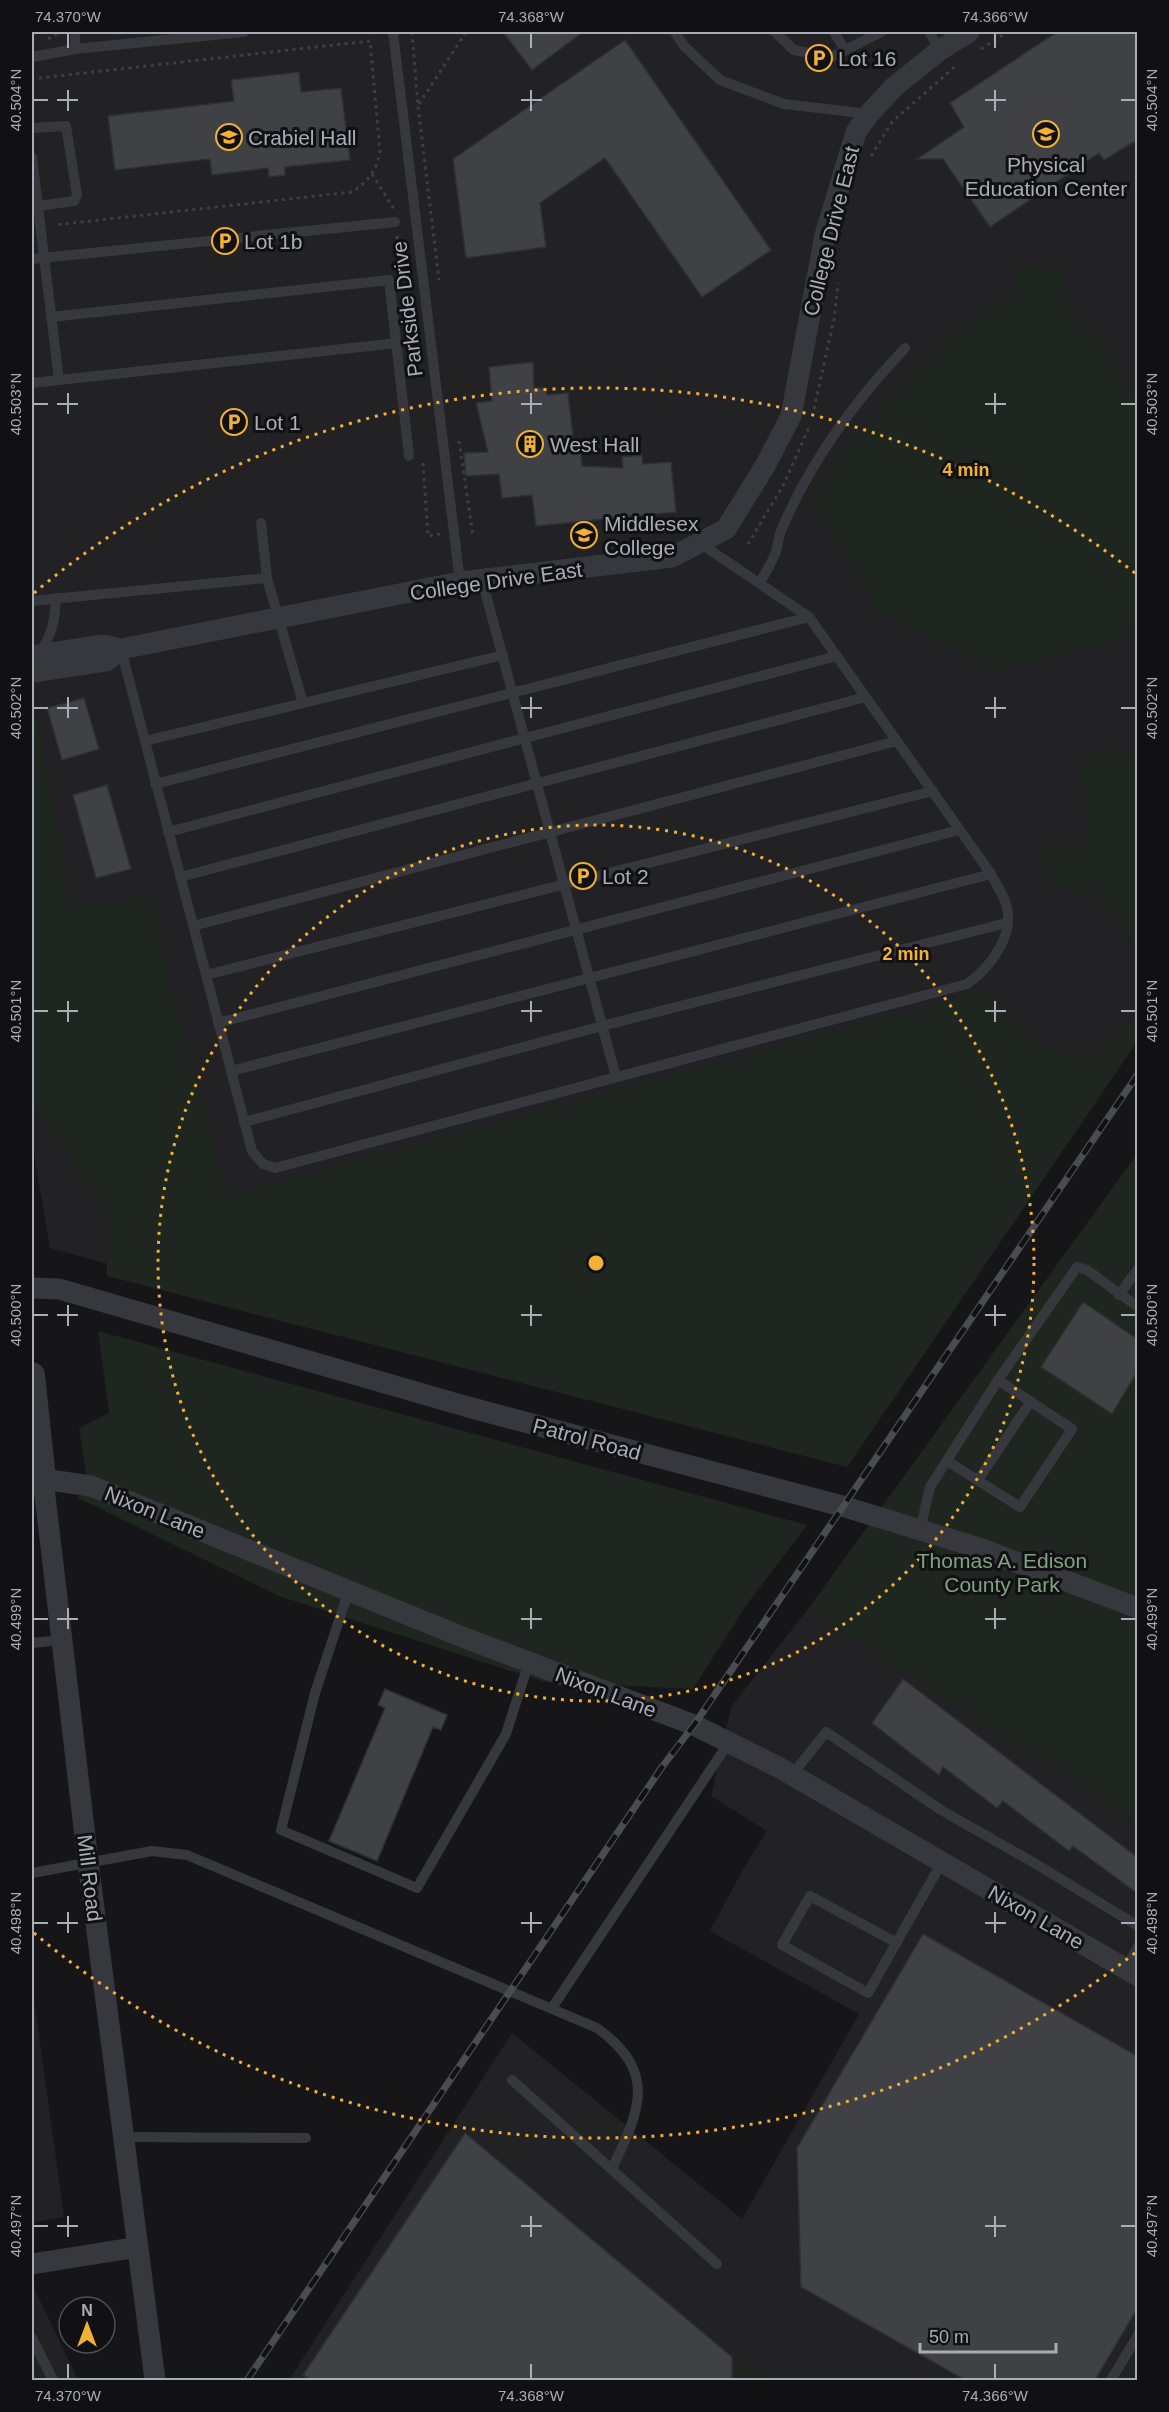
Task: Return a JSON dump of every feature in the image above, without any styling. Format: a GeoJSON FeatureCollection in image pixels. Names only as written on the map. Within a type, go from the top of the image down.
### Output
{"type":"FeatureCollection","features":[{"type":"Feature","properties":{"kind":"street","name":"College Drive East"},"geometry":{"type":"LineString","coordinates":[[34,661],[77,657],[103,645],[121,649],[460,582],[672,557],[701,544],[726,528],[765,466],[791,416],[825,236],[856,132],[868,114],[894,87],[940,50],[969,32]]}},
{"type":"Feature","properties":{"kind":"street","name":"Patrol Road"},"geometry":{"type":"LineString","coordinates":[[32,1288],[59,1289],[468,1407],[842,1506],[979,1548],[1137,1608]]}},
{"type":"Feature","properties":{"kind":"street","name":"Mill Road"},"geometry":{"type":"LineString","coordinates":[[32,1375],[88,1862],[155,2380]]}},
{"type":"Feature","properties":{"kind":"street","name":"Nixon Lane"},"geometry":{"type":"LineString","coordinates":[[43,1479],[91,1486],[529,1662],[694,1725],[792,1775],[1132,1972]]}},
{"type":"Feature","properties":{"kind":"street"},"geometry":{"type":"LineString","coordinates":[[32,2264],[138,2247]]}},
{"type":"Feature","properties":{"kind":"lane"},"geometry":{"type":"LineString","coordinates":[[75,32],[75,49]]}},
{"type":"Feature","properties":{"kind":"lane"},"geometry":{"type":"LineString","coordinates":[[32,57],[75,49],[241,32]]}},
{"type":"Feature","properties":{"kind":"lane","name":"Parkside Drive"},"geometry":{"type":"LineString","coordinates":[[393,32],[460,582]]}},
{"type":"Feature","properties":{"kind":"lane"},"geometry":{"type":"LineString","coordinates":[[675,32],[684,46],[720,80],[784,104],[868,114]]}},
{"type":"Feature","properties":{"kind":"lane"},"geometry":{"type":"LineString","coordinates":[[775,32],[794,50],[832,57],[881,32]]}},
{"type":"Feature","properties":{"kind":"lane"},"geometry":{"type":"LineString","coordinates":[[834,32],[845,50]]}},
{"type":"Feature","properties":{"kind":"lane"},"geometry":{"type":"LineString","coordinates":[[929,32],[940,50]]}},
{"type":"Feature","properties":{"kind":"lane"},"geometry":{"type":"LineString","coordinates":[[32,128],[66,126],[77,195],[74,201],[38,206]]}},
{"type":"Feature","properties":{"kind":"lane"},"geometry":{"type":"LineString","coordinates":[[32,158],[59,380]]}},
{"type":"Feature","properties":{"kind":"lane"},"geometry":{"type":"LineString","coordinates":[[32,259],[395,222]]}},
{"type":"Feature","properties":{"kind":"lane"},"geometry":{"type":"LineString","coordinates":[[51,316],[389,280],[398,343],[409,456]]}},
{"type":"Feature","properties":{"kind":"lane"},"geometry":{"type":"LineString","coordinates":[[32,383],[398,343]]}},
{"type":"Feature","properties":{"kind":"lane"},"geometry":{"type":"LineString","coordinates":[[760,583],[775,553],[781,532],[816,464],[847,416],[876,378],[905,348]]}},
{"type":"Feature","properties":{"kind":"lane"},"geometry":{"type":"LineString","coordinates":[[261,523],[267,578],[303,703]]}},
{"type":"Feature","properties":{"kind":"lane"},"geometry":{"type":"LineString","coordinates":[[121,649],[252,1151],[263,1164],[275,1168],[967,984],[979,976],[999,953],[1006,923],[1007,905],[991,874],[809,617],[701,544]]}},
{"type":"Feature","properties":{"kind":"lane"},"geometry":{"type":"LineString","coordinates":[[32,601],[267,578]]}},
{"type":"Feature","properties":{"kind":"lane"},"geometry":{"type":"LineString","coordinates":[[482,580],[562,884],[616,1077]]}},
{"type":"Feature","properties":{"kind":"lane"},"geometry":{"type":"LineString","coordinates":[[34,661],[53,628],[56,598]]}},
{"type":"Feature","properties":{"kind":"lane"},"geometry":{"type":"LineString","coordinates":[[155,784],[809,617]]}},
{"type":"Feature","properties":{"kind":"lane"},"geometry":{"type":"LineString","coordinates":[[145,741],[503,656]]}},
{"type":"Feature","properties":{"kind":"lane"},"geometry":{"type":"LineString","coordinates":[[168,832],[524,736],[837,656]]}},
{"type":"Feature","properties":{"kind":"lane"},"geometry":{"type":"LineString","coordinates":[[180,878],[866,697]]}},
{"type":"Feature","properties":{"kind":"lane"},"geometry":{"type":"LineString","coordinates":[[193,926],[897,741]]}},
{"type":"Feature","properties":{"kind":"lane"},"geometry":{"type":"LineString","coordinates":[[206,975],[933,791]]}},
{"type":"Feature","properties":{"kind":"lane"},"geometry":{"type":"LineString","coordinates":[[218,1023],[959,830]]}},
{"type":"Feature","properties":{"kind":"lane"},"geometry":{"type":"LineString","coordinates":[[231,1071],[991,874]]}},
{"type":"Feature","properties":{"kind":"lane"},"geometry":{"type":"LineString","coordinates":[[244,1122],[602,1026],[1006,923]]}},
{"type":"Feature","properties":{"kind":"lane"},"geometry":{"type":"LineString","coordinates":[[920,1530],[930,1487],[998,1380],[1077,1267],[1087,1270],[1137,1307]]}},
{"type":"Feature","properties":{"kind":"lane"},"geometry":{"type":"LineString","coordinates":[[1119,1295],[1137,1269]]}},
{"type":"Feature","properties":{"kind":"lane"},"geometry":{"type":"LineString","coordinates":[[947,1461],[1020,1507],[1072,1429],[998,1380]]}},
{"type":"Feature","properties":{"kind":"lane"},"geometry":{"type":"LineString","coordinates":[[978,1480],[1031,1401]]}},
{"type":"Feature","properties":{"kind":"lane"},"geometry":{"type":"LineString","coordinates":[[349,1590],[315,1693],[281,1830],[417,1888],[506,1734],[529,1662]]}},
{"type":"Feature","properties":{"kind":"lane"},"geometry":{"type":"LineString","coordinates":[[32,1643],[62,1640]]}},
{"type":"Feature","properties":{"kind":"lane"},"geometry":{"type":"LineString","coordinates":[[792,1775],[826,1731],[941,1810],[1031,1861],[1137,1926]]}},
{"type":"Feature","properties":{"kind":"lane"},"geometry":{"type":"LineString","coordinates":[[552,2008],[729,1742]]}},
{"type":"Feature","properties":{"kind":"lane"},"geometry":{"type":"LineString","coordinates":[[32,1873],[152,1851],[187,1856],[597,2028],[614,2040],[629,2059],[637,2078],[638,2102],[634,2122],[612,2169]]}},
{"type":"Feature","properties":{"kind":"lane"},"geometry":{"type":"LineString","coordinates":[[897,1943],[810,1896],[782,1945],[868,1993],[897,1943],[942,1862]]}},
{"type":"Feature","properties":{"kind":"lane"},"geometry":{"type":"LineString","coordinates":[[1132,1972],[1137,1947]]}},
{"type":"Feature","properties":{"kind":"lane"},"geometry":{"type":"LineString","coordinates":[[512,2080],[717,2264]]}},
{"type":"Feature","properties":{"kind":"lane"},"geometry":{"type":"LineString","coordinates":[[124,2137],[306,2139]]}},
{"type":"Feature","properties":{"kind":"lane"},"geometry":{"type":"LineString","coordinates":[[1111,2380],[1137,2335]]}},
{"type":"Feature","properties":{"kind":"lane"},"geometry":{"type":"LineString","coordinates":[[32,2338],[53,2380]]}},
{"type":"Feature","properties":{"kind":"path"},"geometry":{"type":"LineString","coordinates":[[412,32],[418,106],[440,288]]}},
{"type":"Feature","properties":{"kind":"path"},"geometry":{"type":"LineString","coordinates":[[418,106],[466,32]]}},
{"type":"Feature","properties":{"kind":"path"},"geometry":{"type":"LineString","coordinates":[[973,54],[1008,32]]}},
{"type":"Feature","properties":{"kind":"path"},"geometry":{"type":"LineString","coordinates":[[39,78],[370,41],[380,151],[378,164],[372,174],[352,192],[53,225]]}},
{"type":"Feature","properties":{"kind":"path"},"geometry":{"type":"LineString","coordinates":[[869,159],[891,122],[964,59]]}},
{"type":"Feature","properties":{"kind":"path"},"geometry":{"type":"LineString","coordinates":[[372,174],[390,199],[395,222]]}},
{"type":"Feature","properties":{"kind":"path"},"geometry":{"type":"LineString","coordinates":[[813,413],[834,319],[838,274]]}},
{"type":"Feature","properties":{"kind":"path"},"geometry":{"type":"LineString","coordinates":[[748,544],[784,484],[810,423]]}},
{"type":"Feature","properties":{"kind":"path"},"geometry":{"type":"LineString","coordinates":[[459,438],[474,536]]}},
{"type":"Feature","properties":{"kind":"shaded area","name":"Middlesex College"},"geometry":{"type":"Polygon","coordinates":[[[32,32],[1137,32],[1137,1039],[847,1467],[50,1248],[32,1144],[32,32]]]}},
{"type":"Feature","properties":{"kind":"shaded area"},"geometry":{"type":"Polygon","coordinates":[[[808,1609],[1137,1823],[1137,2380],[772,2380],[732,2358],[732,2380],[289,2380],[512,2033],[742,2219],[859,2014],[710,1931],[767,1831],[711,1796],[731,1707],[808,1609]]]}},
{"type":"Feature","properties":{"kind":"shaded area"},"geometry":{"type":"Polygon","coordinates":[[[32,1985],[64,2217],[32,2223],[32,1985]]]}},
{"type":"Feature","properties":{"kind":"shaded area"},"geometry":{"type":"Polygon","coordinates":[[[34,2288],[57,2336],[57,2355],[66,2355],[78,2380],[32,2380],[32,2289],[34,2288]]]}},
{"type":"Feature","properties":{"kind":"green space"},"geometry":{"type":"Polygon","coordinates":[[[1020,265],[1067,269],[1063,293],[1137,392],[1137,622],[1120,640],[993,671],[878,611],[810,493],[916,366],[1015,288],[1020,265]]]}},
{"type":"Feature","properties":{"kind":"green space"},"geometry":{"type":"Polygon","coordinates":[[[32,720],[37,720],[71,904],[151,899],[170,985],[227,1196],[989,990],[1032,1044],[1084,1057],[1120,1038],[1137,1010],[1137,1042],[847,1467],[107,1276],[107,1215],[33,1102],[32,720]]]}},
{"type":"Feature","properties":{"kind":"green space"},"geometry":{"type":"Polygon","coordinates":[[[1109,750],[1137,759],[1137,967],[1133,942],[1093,894],[1045,884],[1043,843],[1081,851],[1089,829],[1078,762],[1109,750]]]}},
{"type":"Feature","properties":{"kind":"green space","name":"Thomas A. Edison County Park"},"geometry":{"type":"Polygon","coordinates":[[[1137,1154],[1137,1823],[808,1609],[1137,1154]]]}},
{"type":"Feature","properties":{"kind":"green space"},"geometry":{"type":"Polygon","coordinates":[[[98,1331],[807,1525],[745,1607],[693,1689],[545,1682],[279,1596],[78,1498],[87,1478],[79,1428],[109,1413],[98,1331]]]}},
{"type":"Feature","properties":{"kind":"green space"},"geometry":{"type":"Polygon","coordinates":[[[732,2357],[772,2380],[732,2380],[732,2357]]]}},
{"type":"Feature","properties":{"kind":"building"},"geometry":{"type":"Polygon","coordinates":[[[503,32],[583,32],[532,70],[503,32]]]}},
{"type":"Feature","properties":{"kind":"building","name":"Physical Education Center"},"geometry":{"type":"Polygon","coordinates":[[[1057,32],[1137,32],[1137,140],[1104,160],[1099,153],[990,227],[943,159],[917,159],[964,127],[950,103],[1057,32]]]}},
{"type":"Feature","properties":{"kind":"building"},"geometry":{"type":"Polygon","coordinates":[[[625,40],[771,250],[702,297],[605,158],[540,203],[546,247],[466,258],[453,159],[625,40]]]}},
{"type":"Feature","properties":{"kind":"building","name":"Crabiel Hall"},"geometry":{"type":"Polygon","coordinates":[[[299,72],[301,92],[341,88],[350,160],[285,167],[285,175],[269,177],[268,168],[212,175],[210,159],[115,170],[108,116],[234,101],[231,80],[299,72]]]}},
{"type":"Feature","properties":{"kind":"building","name":"West Hall"},"geometry":{"type":"Polygon","coordinates":[[[533,362],[534,388],[546,388],[547,395],[568,393],[574,445],[580,444],[582,466],[623,468],[622,457],[642,455],[643,464],[671,462],[676,512],[536,526],[532,495],[502,498],[499,474],[466,476],[464,453],[488,452],[476,403],[492,401],[489,367],[533,362]]]}},
{"type":"Feature","properties":{"kind":"building"},"geometry":{"type":"Polygon","coordinates":[[[84,698],[99,749],[62,760],[47,708],[84,698]]]}},
{"type":"Feature","properties":{"kind":"building"},"geometry":{"type":"Polygon","coordinates":[[[107,785],[131,869],[96,878],[73,795],[107,785]]]}},
{"type":"Feature","properties":{"kind":"building"},"geometry":{"type":"Polygon","coordinates":[[[1083,1302],[1137,1339],[1137,1372],[1112,1414],[1041,1367],[1083,1302]]]}},
{"type":"Feature","properties":{"kind":"building"},"geometry":{"type":"Polygon","coordinates":[[[903,1679],[1137,1857],[1137,1893],[1073,1846],[1069,1851],[1003,1801],[997,1808],[943,1767],[939,1775],[872,1723],[903,1679]]]}},
{"type":"Feature","properties":{"kind":"building"},"geometry":{"type":"Polygon","coordinates":[[[385,1689],[447,1715],[441,1730],[433,1727],[377,1861],[329,1841],[385,1708],[378,1705],[385,1689]]]}},
{"type":"Feature","properties":{"kind":"building"},"geometry":{"type":"Polygon","coordinates":[[[923,1934],[1137,2056],[1137,2309],[1095,2380],[965,2380],[801,2287],[797,2148],[923,1934]]]}},
{"type":"Feature","properties":{"kind":"building"},"geometry":{"type":"Polygon","coordinates":[[[465,2133],[732,2357],[732,2380],[311,2380],[303,2375],[465,2133]]]}},
{"type":"Feature","properties":{"kind":"railway"},"geometry":{"type":"LineString","coordinates":[[247,2380],[662,1767],[694,1725],[1138,1074]]}},
{"type":"Feature","properties":{"kind":"place","name":"Lot 16"},"geometry":{"type":"Point","coordinates":[819,58]}},
{"type":"Feature","properties":{"kind":"place","name":"Physical Education Center"},"geometry":{"type":"Point","coordinates":[1046,134]}},
{"type":"Feature","properties":{"kind":"place","name":"Crabiel Hall"},"geometry":{"type":"Point","coordinates":[229,137]}},
{"type":"Feature","properties":{"kind":"place","name":"Lot 1b"},"geometry":{"type":"Point","coordinates":[225,241]}},
{"type":"Feature","properties":{"kind":"place","name":"Lot 1"},"geometry":{"type":"Point","coordinates":[234,422]}},
{"type":"Feature","properties":{"kind":"place","name":"West Hall"},"geometry":{"type":"Point","coordinates":[530,444]}},
{"type":"Feature","properties":{"kind":"place","name":"Middlesex College"},"geometry":{"type":"Point","coordinates":[584,535]}},
{"type":"Feature","properties":{"kind":"place","name":"Lot 2"},"geometry":{"type":"Point","coordinates":[583,876]}}]}
